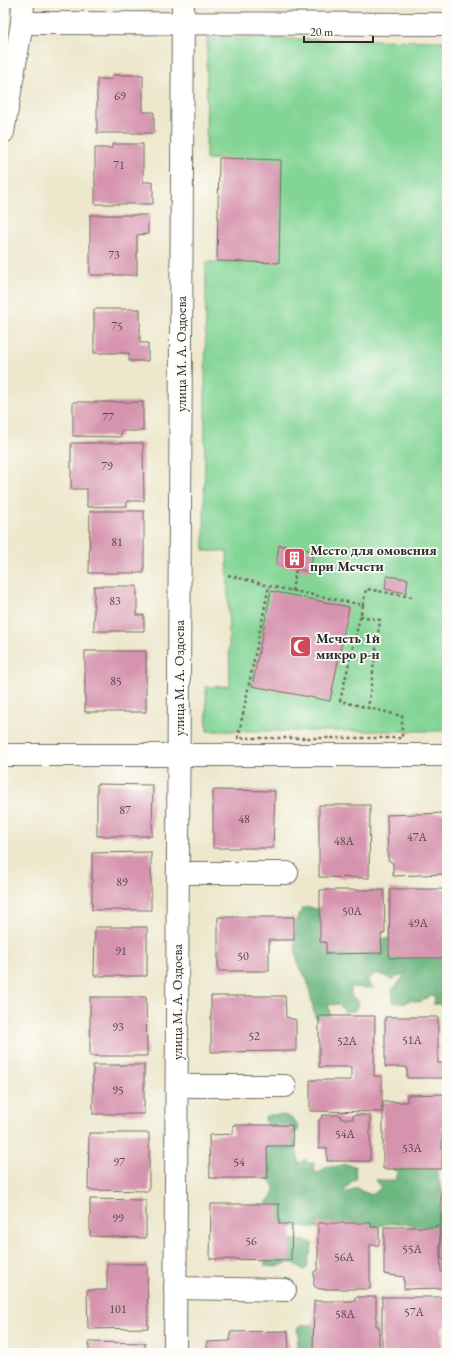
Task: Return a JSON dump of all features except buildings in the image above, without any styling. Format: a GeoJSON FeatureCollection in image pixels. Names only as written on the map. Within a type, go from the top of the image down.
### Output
{"type":"FeatureCollection","features":[{"type":"Feature","properties":{"kind":"street"},"geometry":{"type":"LineString","coordinates":[[3,132],[22,13],[183,13],[447,24]]}},
{"type":"Feature","properties":{"kind":"street","name":"улица М. А. Оздоева"},"geometry":{"type":"LineString","coordinates":[[175,1353],[183,13]]}},
{"type":"Feature","properties":{"kind":"street"},"geometry":{"type":"LineString","coordinates":[[3,755],[447,755]]}},
{"type":"Feature","properties":{"kind":"street"},"geometry":{"type":"LineString","coordinates":[[178,873],[287,873]]}},
{"type":"Feature","properties":{"kind":"street"},"geometry":{"type":"LineString","coordinates":[[176,1086],[285,1086]]}},
{"type":"Feature","properties":{"kind":"street"},"geometry":{"type":"LineString","coordinates":[[175,1288],[285,1290]]}},
{"type":"Feature","properties":{"kind":"path"},"geometry":{"type":"LineString","coordinates":[[292,591],[296,569]]}},
{"type":"Feature","properties":{"kind":"path"},"geometry":{"type":"LineString","coordinates":[[228,575],[269,586],[363,605]]}},
{"type":"Feature","properties":{"kind":"path"},"geometry":{"type":"LineString","coordinates":[[269,586],[238,738],[402,738],[402,716],[340,701],[366,589],[412,597]]}},
{"type":"Feature","properties":{"kind":"path"},"geometry":{"type":"LineString","coordinates":[[360,616],[380,620],[368,708]]}},
{"type":"Feature","properties":{"kind":"green space"},"geometry":{"type":"Polygon","coordinates":[[[207,38],[447,41],[447,731],[207,731],[206,687],[230,686],[227,551],[204,551],[206,262],[279,262],[281,160],[206,159],[207,38]]]}},
{"type":"Feature","properties":{"kind":"green space"},"geometry":{"type":"Polygon","coordinates":[[[309,907],[316,909],[325,908],[379,938],[447,941],[447,1004],[443,1008],[440,1004],[433,1004],[435,1001],[434,996],[430,995],[421,1002],[410,1000],[404,1004],[393,1002],[392,989],[396,987],[405,974],[397,976],[392,981],[387,977],[376,973],[367,980],[373,988],[351,987],[351,997],[355,998],[358,1004],[355,1010],[345,1012],[339,1004],[328,1005],[330,1012],[328,1018],[319,1020],[315,1017],[307,979],[299,968],[295,946],[296,920],[302,909],[309,907]]]}},
{"type":"Feature","properties":{"kind":"green space"},"geometry":{"type":"Polygon","coordinates":[[[270,1115],[288,1116],[292,1118],[297,1125],[299,1130],[294,1134],[299,1164],[305,1159],[308,1163],[315,1163],[313,1166],[315,1172],[318,1173],[327,1166],[338,1167],[344,1164],[355,1166],[356,1179],[352,1181],[343,1193],[351,1191],[356,1187],[361,1191],[372,1195],[381,1188],[376,1180],[397,1180],[397,1171],[393,1170],[390,1164],[436,1168],[441,1189],[447,1197],[446,1259],[439,1260],[416,1229],[406,1224],[393,1223],[369,1229],[311,1228],[305,1226],[293,1227],[289,1233],[288,1239],[312,1243],[308,1267],[304,1270],[293,1263],[287,1263],[277,1267],[265,1266],[265,1261],[268,1257],[267,1202],[275,1191],[264,1173],[261,1160],[267,1124],[265,1117],[270,1115]]]}},
{"type":"Feature","properties":{"kind":"green space"},"geometry":{"type":"Polygon","coordinates":[[[302,1325],[314,1325],[328,1353],[295,1353],[299,1334],[297,1331],[298,1327],[302,1325]]]}},
{"type":"Feature","properties":{"kind":"place","name":"Место для омовения при Мечети"},"geometry":{"type":"Point","coordinates":[294,558]}},
{"type":"Feature","properties":{"kind":"place","name":"Мечеть 1й микро р-н"},"geometry":{"type":"Point","coordinates":[301,646]}}]}
